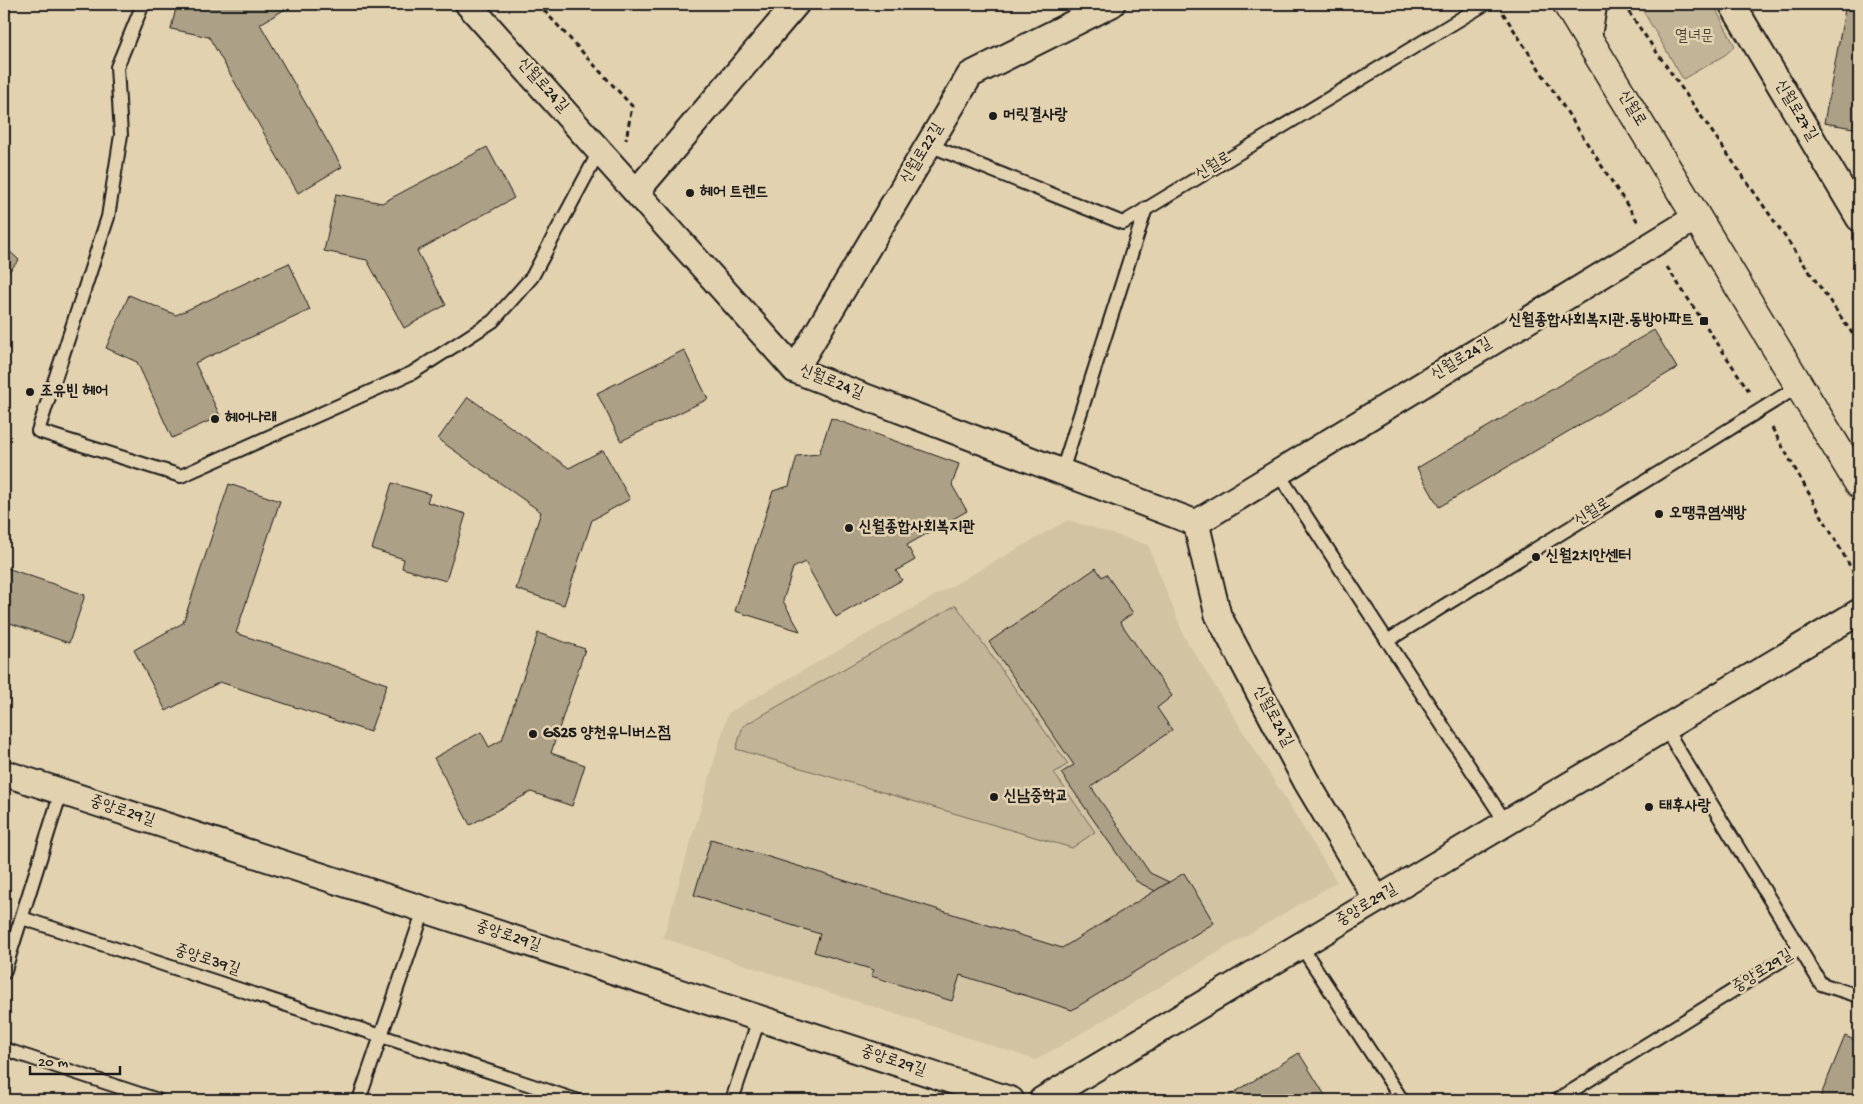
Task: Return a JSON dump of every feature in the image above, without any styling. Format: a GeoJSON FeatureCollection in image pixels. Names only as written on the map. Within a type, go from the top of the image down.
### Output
{"type":"FeatureCollection","features":[{"type":"Feature","properties":{"kind":"main road","name":"신월로"},"geometry":{"type":"LineString","coordinates":[[1567,4],[1859,484]]}},
{"type":"Feature","properties":{"kind":"street","name":"신월로24길"},"geometry":{"type":"LineString","coordinates":[[468,4],[795,370],[1196,523]]}},
{"type":"Feature","properties":{"kind":"street"},"geometry":{"type":"LineString","coordinates":[[637,191],[796,4]]}},
{"type":"Feature","properties":{"kind":"street","name":"신월로22길"},"geometry":{"type":"LineString","coordinates":[[795,370],[970,75],[1112,4]]}},
{"type":"Feature","properties":{"kind":"street"},"geometry":{"type":"LineString","coordinates":[[1588,38],[1594,4]]}},
{"type":"Feature","properties":{"kind":"street","name":"신월로27길"},"geometry":{"type":"LineString","coordinates":[[1732,4],[1859,218]]}},
{"type":"Feature","properties":{"kind":"street","name":"신월로24길"},"geometry":{"type":"LineString","coordinates":[[1196,523],[1697,217]]}},
{"type":"Feature","properties":{"kind":"street","name":"신월로24길"},"geometry":{"type":"LineString","coordinates":[[1196,523],[1218,615],[1306,781],[1377,900]]}},
{"type":"Feature","properties":{"kind":"street","name":"중앙로29길"},"geometry":{"type":"LineString","coordinates":[[1042,1100],[1859,612]]}},
{"type":"Feature","properties":{"kind":"street","name":"중앙로29길"},"geometry":{"type":"LineString","coordinates":[[4,773],[1012,1100]]}},
{"type":"Feature","properties":{"kind":"lane"},"geometry":{"type":"LineString","coordinates":[[143,4],[117,67],[121,135],[108,217],[38,431],[181,476],[412,373],[493,321],[532,277],[600,150]]}},
{"type":"Feature","properties":{"kind":"lane","name":"신월로"},"geometry":{"type":"LineString","coordinates":[[929,145],[1123,223],[1485,4]]}},
{"type":"Feature","properties":{"kind":"lane"},"geometry":{"type":"LineString","coordinates":[[1062,472],[1146,208]]}},
{"type":"Feature","properties":{"kind":"lane","name":"신월로"},"geometry":{"type":"LineString","coordinates":[[1387,641],[1799,386]]}},
{"type":"Feature","properties":{"kind":"lane"},"geometry":{"type":"LineString","coordinates":[[1278,473],[1506,823]]}},
{"type":"Feature","properties":{"kind":"lane","name":"중앙로29길"},"geometry":{"type":"LineString","coordinates":[[1557,1100],[1800,949],[1665,728]]}},
{"type":"Feature","properties":{"kind":"lane"},"geometry":{"type":"LineString","coordinates":[[4,973],[60,792]]}},
{"type":"Feature","properties":{"kind":"lane"},"geometry":{"type":"LineString","coordinates":[[359,1100],[424,910]]}},
{"type":"Feature","properties":{"kind":"lane","name":"중앙로39길"},"geometry":{"type":"LineString","coordinates":[[22,918],[576,1100]]}},
{"type":"Feature","properties":{"kind":"lane"},"geometry":{"type":"LineString","coordinates":[[1300,946],[1402,1100]]}},
{"type":"Feature","properties":{"kind":"lane"},"geometry":{"type":"LineString","coordinates":[[1800,949],[1821,984],[1859,996]]}},
{"type":"Feature","properties":{"kind":"lane"},"geometry":{"type":"LineString","coordinates":[[732,1100],[759,1019]]}},
{"type":"Feature","properties":{"kind":"lane"},"geometry":{"type":"LineString","coordinates":[[4,1050],[158,1100]]}},
{"type":"Feature","properties":{"kind":"path"},"geometry":{"type":"LineString","coordinates":[[538,4],[632,106],[620,172]]}},
{"type":"Feature","properties":{"kind":"path"},"geometry":{"type":"LineString","coordinates":[[1625,4],[1628,11],[1859,342]]}},
{"type":"Feature","properties":{"kind":"path"},"geometry":{"type":"LineString","coordinates":[[1503,12],[1761,409],[1859,582]]}},
{"type":"Feature","properties":{"kind":"shaded area","name":"신남중학교"},"geometry":{"type":"Polygon","coordinates":[[[1068,520],[1148,545],[1185,638],[1337,882],[1036,1060],[663,938],[728,713],[1068,520]]]}},
{"type":"Feature","properties":{"kind":"green space","name":"열녀문"},"geometry":{"type":"Polygon","coordinates":[[[1639,4],[1713,4],[1735,46],[1725,55],[1683,79],[1639,4]]]}},
{"type":"Feature","properties":{"kind":"green space"},"geometry":{"type":"Polygon","coordinates":[[[956,605],[1068,764],[1054,773],[1095,832],[1072,848],[736,749],[743,726],[956,605]]]}},
{"type":"Feature","properties":{"kind":"building"},"geometry":{"type":"Polygon","coordinates":[[[177,4],[294,4],[260,24],[342,167],[298,193],[209,37],[171,29],[177,4]]]}},
{"type":"Feature","properties":{"kind":"building"},"geometry":{"type":"Polygon","coordinates":[[[1846,4],[1859,4],[1859,129],[1824,123],[1846,4]]]}},
{"type":"Feature","properties":{"kind":"building"},"geometry":{"type":"Polygon","coordinates":[[[487,147],[514,198],[417,251],[446,305],[404,328],[367,260],[324,251],[336,194],[382,203],[487,147]]]}},
{"type":"Feature","properties":{"kind":"building"},"geometry":{"type":"Polygon","coordinates":[[[4,246],[19,260],[4,277],[4,246]]]}},
{"type":"Feature","properties":{"kind":"building"},"geometry":{"type":"Polygon","coordinates":[[[289,263],[310,310],[195,363],[220,416],[172,438],[137,362],[106,348],[129,295],[176,315],[289,263]]]}},
{"type":"Feature","properties":{"kind":"building"},"geometry":{"type":"Polygon","coordinates":[[[1654,330],[1677,368],[1439,507],[1417,468],[1654,330]]]}},
{"type":"Feature","properties":{"kind":"building"},"geometry":{"type":"Polygon","coordinates":[[[684,350],[708,399],[621,441],[597,393],[684,350]]]}},
{"type":"Feature","properties":{"kind":"building"},"geometry":{"type":"Polygon","coordinates":[[[468,397],[569,468],[603,450],[630,499],[592,520],[564,605],[516,589],[541,512],[438,439],[468,397]]]}},
{"type":"Feature","properties":{"kind":"building","name":"신월종합사회복지관"},"geometry":{"type":"Polygon","coordinates":[[[831,418],[959,464],[952,485],[967,511],[907,545],[915,560],[896,571],[902,580],[836,617],[805,562],[793,568],[783,601],[800,631],[735,611],[773,491],[789,486],[797,456],[819,454],[831,418]]]}},
{"type":"Feature","properties":{"kind":"building"},"geometry":{"type":"Polygon","coordinates":[[[392,483],[430,494],[427,502],[466,514],[446,581],[402,568],[404,559],[372,549],[392,483]]]}},
{"type":"Feature","properties":{"kind":"building"},"geometry":{"type":"Polygon","coordinates":[[[229,484],[280,501],[236,633],[387,684],[370,732],[220,682],[166,711],[134,650],[183,623],[229,484]]]}},
{"type":"Feature","properties":{"kind":"building"},"geometry":{"type":"Polygon","coordinates":[[[4,567],[85,595],[69,643],[4,621],[4,567]]]}},
{"type":"Feature","properties":{"kind":"building"},"geometry":{"type":"Polygon","coordinates":[[[1096,568],[1102,577],[1106,574],[1133,613],[1120,622],[1172,696],[1157,708],[1172,730],[1091,787],[1150,873],[1169,882],[1155,891],[1136,881],[1061,773],[1074,765],[989,642],[1096,568]]]}},
{"type":"Feature","properties":{"kind":"building"},"geometry":{"type":"Polygon","coordinates":[[[538,633],[585,649],[551,753],[585,765],[572,806],[531,792],[470,825],[434,758],[481,732],[489,747],[502,740],[538,633]]]}},
{"type":"Feature","properties":{"kind":"building"},"geometry":{"type":"Polygon","coordinates":[[[711,839],[1062,948],[1184,873],[1214,923],[1072,1010],[960,975],[952,1001],[871,976],[874,970],[814,952],[820,934],[694,895],[711,839]]]}},
{"type":"Feature","properties":{"kind":"building"},"geometry":{"type":"Polygon","coordinates":[[[1845,1036],[1859,1042],[1859,1100],[1819,1100],[1845,1036]]]}},
{"type":"Feature","properties":{"kind":"building"},"geometry":{"type":"Polygon","coordinates":[[[1299,1053],[1328,1100],[1222,1100],[1299,1053]]]}},
{"type":"Feature","properties":{"kind":"place","name":"머릿결사랑"},"geometry":{"type":"Point","coordinates":[993,116]}},
{"type":"Feature","properties":{"kind":"place","name":"헤어 트렌드"},"geometry":{"type":"Point","coordinates":[690,193]}},
{"type":"Feature","properties":{"kind":"place","name":"신월종합사회복지관.동방아파트"},"geometry":{"type":"Point","coordinates":[1704,321]}},
{"type":"Feature","properties":{"kind":"place","name":"조유빈 헤어"},"geometry":{"type":"Point","coordinates":[30,392]}},
{"type":"Feature","properties":{"kind":"place","name":"헤어나래"},"geometry":{"type":"Point","coordinates":[215,419]}},
{"type":"Feature","properties":{"kind":"place","name":"오땡큐염색방"},"geometry":{"type":"Point","coordinates":[1659,514]}},
{"type":"Feature","properties":{"kind":"place","name":"신월종합사회복지관"},"geometry":{"type":"Point","coordinates":[849,528]}},
{"type":"Feature","properties":{"kind":"place","name":"신월2치안센터"},"geometry":{"type":"Point","coordinates":[1536,557]}},
{"type":"Feature","properties":{"kind":"place","name":"GS25 양천유니버스점"},"geometry":{"type":"Point","coordinates":[533,734]}},
{"type":"Feature","properties":{"kind":"place","name":"신남중학교"},"geometry":{"type":"Point","coordinates":[994,797]}},
{"type":"Feature","properties":{"kind":"place","name":"태후사랑"},"geometry":{"type":"Point","coordinates":[1649,807]}}]}
